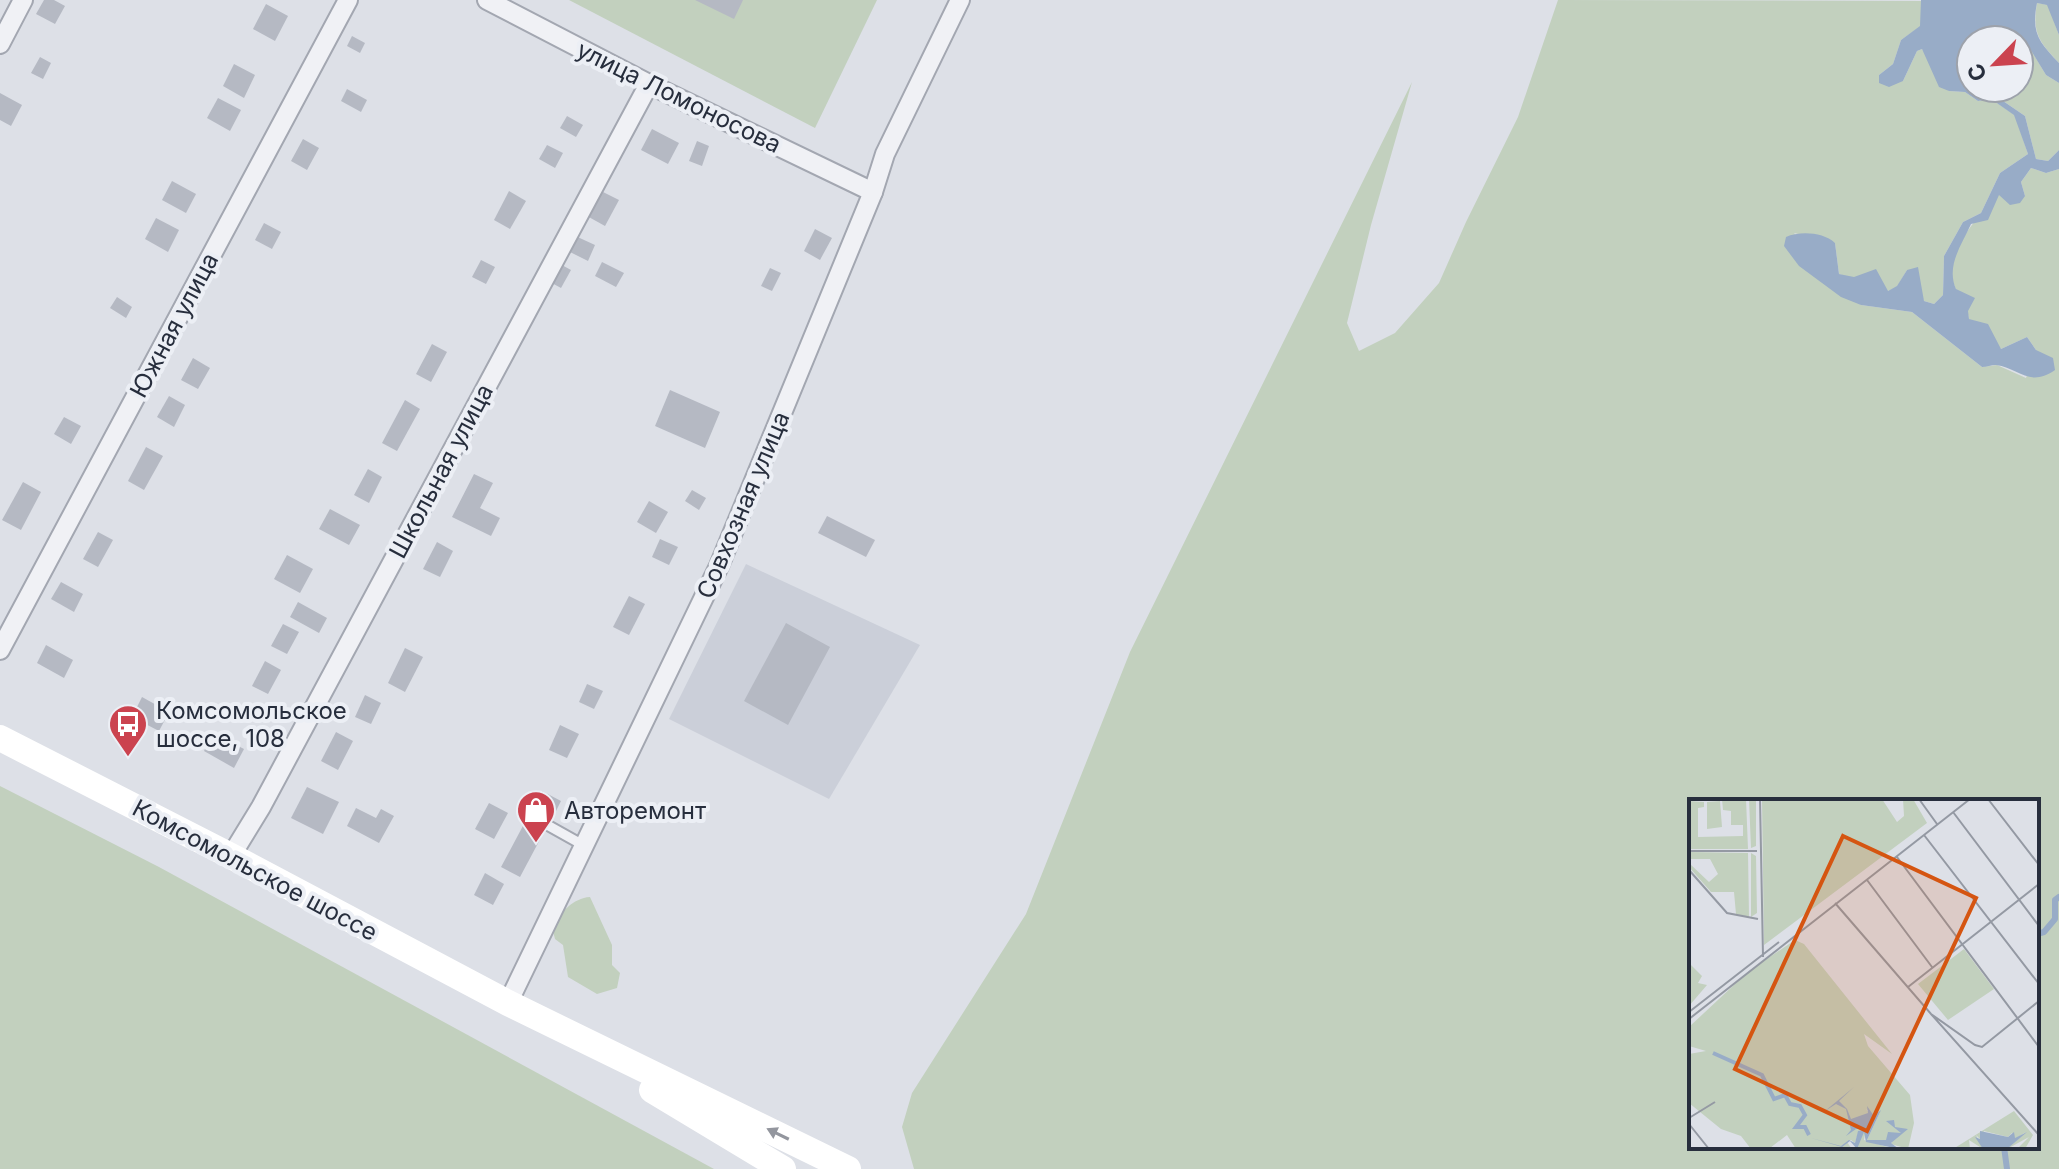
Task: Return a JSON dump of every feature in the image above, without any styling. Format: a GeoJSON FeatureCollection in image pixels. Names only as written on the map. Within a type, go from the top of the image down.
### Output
{"type":"FeatureCollection","features":[{"type":"Feature","properties":{"kind":"main road","name":"Комсомольское шоссе"},"geometry":{"type":"LineString","coordinates":[[0,738],[818,1162],[848,1169]]}},
{"type":"Feature","properties":{"kind":"main road","name":"Комсомольское шоссе"},"geometry":{"type":"LineString","coordinates":[[508,1003],[783,1169]]}},
{"type":"Feature","properties":{"kind":"street"},"geometry":{"type":"LineString","coordinates":[[0,44],[23,0]]}},
{"type":"Feature","properties":{"kind":"street","name":"Южная улица"},"geometry":{"type":"LineString","coordinates":[[0,650],[348,0]]}},
{"type":"Feature","properties":{"kind":"street","name":"улица Ломоносова"},"geometry":{"type":"LineString","coordinates":[[487,0],[649,84],[873,192]]}},
{"type":"Feature","properties":{"kind":"street","name":"Совхозная улица"},"geometry":{"type":"LineString","coordinates":[[508,1003],[719,566],[873,192],[885,154],[960,0]]}},
{"type":"Feature","properties":{"kind":"street","name":"Школьная улица"},"geometry":{"type":"LineString","coordinates":[[231,856],[268,793],[649,84]]}},
{"type":"Feature","properties":{"kind":"lane"},"geometry":{"type":"LineString","coordinates":[[524,812],[583,845]]}},
{"type":"Feature","properties":{"kind":"shaded area"},"geometry":{"type":"Polygon","coordinates":[[[746,564],[920,645],[829,799],[669,719],[746,564]]]}},
{"type":"Feature","properties":{"kind":"green space"},"geometry":{"type":"Polygon","coordinates":[[[569,0],[877,0],[815,128],[569,0]]]}},
{"type":"Feature","properties":{"kind":"green space"},"geometry":{"type":"Polygon","coordinates":[[[1558,0],[1923,1],[1921,26],[1901,40],[1893,64],[1879,75],[1903,81],[1917,51],[1922,49],[1949,91],[1955,91],[1955,104],[1998,104],[2015,115],[2028,154],[2000,173],[1981,213],[1963,222],[1944,256],[1943,295],[1934,304],[1924,301],[1907,270],[1897,287],[1888,291],[1839,274],[1835,243],[1794,233],[1861,305],[1912,312],[1982,367],[1997,365],[2026,378],[2036,350],[2027,337],[2001,349],[1969,319],[1952,279],[1954,257],[1966,233],[1999,194],[2025,196],[2021,182],[2031,168],[2046,173],[2059,169],[2059,1169],[914,1169],[902,1127],[912,1093],[1026,914],[1130,652],[1412,82],[1347,323],[1359,351],[1395,333],[1439,283],[1518,117],[1558,0]]]}},
{"type":"Feature","properties":{"kind":"green space"},"geometry":{"type":"Polygon","coordinates":[[[2037,3],[2048,5],[2059,35],[2059,63],[2046,49],[2036,30],[2037,3]]]}},
{"type":"Feature","properties":{"kind":"green space"},"geometry":{"type":"Polygon","coordinates":[[[2035,56],[2046,75],[2059,83],[2059,150],[2048,161],[2036,159],[2025,116],[2007,104],[2035,104],[2035,56]]]}},
{"type":"Feature","properties":{"kind":"green space"},"geometry":{"type":"Polygon","coordinates":[[[0,786],[159,867],[714,1169],[0,1169],[0,786]]]}},
{"type":"Feature","properties":{"kind":"green space"},"geometry":{"type":"Polygon","coordinates":[[[590,897],[612,945],[612,965],[620,973],[617,988],[597,994],[568,977],[563,945],[555,939],[552,927],[568,907],[590,897]]]}},
{"type":"Feature","properties":{"kind":"water"},"geometry":{"type":"Polygon","coordinates":[[[1921,0],[2059,0],[2059,35],[2047,5],[2037,3],[2035,22],[2042,43],[2059,63],[2059,83],[2046,75],[2035,57],[2035,24],[1955,24],[1955,91],[1939,87],[1922,49],[1917,51],[1903,81],[1889,87],[1879,83],[1879,75],[1893,64],[1901,40],[1920,26],[1921,0]]]}},
{"type":"Feature","properties":{"kind":"water"},"geometry":{"type":"Polygon","coordinates":[[[1998,104],[2007,104],[2025,116],[2036,159],[2048,161],[2059,150],[2059,169],[2046,173],[2031,168],[2021,182],[2025,196],[2020,203],[2010,205],[1999,195],[1988,220],[1971,224],[1956,256],[1953,281],[1956,289],[1975,298],[1968,311],[1969,319],[1988,324],[2001,349],[2027,337],[2036,350],[2053,358],[2055,370],[2031,377],[1996,365],[1982,367],[1912,312],[1861,305],[1841,297],[1799,266],[1784,246],[1786,237],[1792,235],[1804,233],[1824,237],[1835,243],[1839,274],[1854,277],[1876,269],[1888,291],[1897,286],[1907,270],[1918,267],[1924,301],[1934,304],[1943,295],[1944,256],[1963,222],[1981,213],[2000,173],[2028,154],[2014,115],[1998,104]]]}},
{"type":"Feature","properties":{"kind":"building"},"geometry":{"type":"Polygon","coordinates":[[[44,0],[54,0],[65,6],[55,24],[36,14],[44,0]]]}},
{"type":"Feature","properties":{"kind":"building"},"geometry":{"type":"Polygon","coordinates":[[[695,0],[743,0],[734,19],[695,0]]]}},
{"type":"Feature","properties":{"kind":"building"},"geometry":{"type":"Polygon","coordinates":[[[266,4],[288,16],[275,41],[253,29],[266,4]]]}},
{"type":"Feature","properties":{"kind":"building"},"geometry":{"type":"Polygon","coordinates":[[[352,36],[365,43],[360,53],[347,46],[352,36]]]}},
{"type":"Feature","properties":{"kind":"building"},"geometry":{"type":"Polygon","coordinates":[[[40,57],[51,63],[43,79],[31,73],[40,57]]]}},
{"type":"Feature","properties":{"kind":"building"},"geometry":{"type":"Polygon","coordinates":[[[234,64],[255,75],[244,98],[223,86],[234,64]]]}},
{"type":"Feature","properties":{"kind":"building"},"geometry":{"type":"Polygon","coordinates":[[[347,89],[367,100],[361,112],[341,101],[347,89]]]}},
{"type":"Feature","properties":{"kind":"building"},"geometry":{"type":"Polygon","coordinates":[[[0,93],[22,105],[11,126],[0,120],[0,93]]]}},
{"type":"Feature","properties":{"kind":"building"},"geometry":{"type":"Polygon","coordinates":[[[218,98],[241,110],[230,131],[207,118],[218,98]]]}},
{"type":"Feature","properties":{"kind":"building"},"geometry":{"type":"Polygon","coordinates":[[[567,116],[583,125],[576,137],[560,128],[567,116]]]}},
{"type":"Feature","properties":{"kind":"building"},"geometry":{"type":"Polygon","coordinates":[[[652,129],[679,143],[668,164],[641,150],[652,129]]]}},
{"type":"Feature","properties":{"kind":"building"},"geometry":{"type":"Polygon","coordinates":[[[303,139],[319,148],[307,170],[291,161],[303,139]]]}},
{"type":"Feature","properties":{"kind":"building"},"geometry":{"type":"Polygon","coordinates":[[[697,141],[709,146],[702,166],[689,161],[697,141]]]}},
{"type":"Feature","properties":{"kind":"building"},"geometry":{"type":"Polygon","coordinates":[[[547,145],[563,153],[555,168],[539,159],[547,145]]]}},
{"type":"Feature","properties":{"kind":"building"},"geometry":{"type":"Polygon","coordinates":[[[172,181],[196,194],[186,213],[162,200],[172,181]]]}},
{"type":"Feature","properties":{"kind":"building"},"geometry":{"type":"Polygon","coordinates":[[[509,191],[526,201],[510,229],[494,220],[509,191]]]}},
{"type":"Feature","properties":{"kind":"building"},"geometry":{"type":"Polygon","coordinates":[[[601,191],[619,200],[605,226],[587,216],[601,191]]]}},
{"type":"Feature","properties":{"kind":"building"},"geometry":{"type":"Polygon","coordinates":[[[156,218],[179,230],[168,252],[145,239],[156,218]]]}},
{"type":"Feature","properties":{"kind":"building"},"geometry":{"type":"Polygon","coordinates":[[[264,223],[281,232],[272,249],[255,240],[264,223]]]}},
{"type":"Feature","properties":{"kind":"building"},"geometry":{"type":"Polygon","coordinates":[[[815,229],[832,238],[820,260],[804,251],[815,229]]]}},
{"type":"Feature","properties":{"kind":"building"},"geometry":{"type":"Polygon","coordinates":[[[571,234],[595,245],[588,261],[564,249],[571,234]]]}},
{"type":"Feature","properties":{"kind":"building"},"geometry":{"type":"Polygon","coordinates":[[[481,260],[495,267],[486,284],[472,277],[481,260]]]}},
{"type":"Feature","properties":{"kind":"building"},"geometry":{"type":"Polygon","coordinates":[[[602,262],[624,273],[616,287],[595,276],[602,262]]]}},
{"type":"Feature","properties":{"kind":"building"},"geometry":{"type":"Polygon","coordinates":[[[560,264],[571,270],[561,288],[550,282],[560,264]]]}},
{"type":"Feature","properties":{"kind":"building"},"geometry":{"type":"Polygon","coordinates":[[[770,268],[781,273],[772,291],[761,286],[770,268]]]}},
{"type":"Feature","properties":{"kind":"building"},"geometry":{"type":"Polygon","coordinates":[[[117,297],[132,307],[126,318],[110,308],[117,297]]]}},
{"type":"Feature","properties":{"kind":"building"},"geometry":{"type":"Polygon","coordinates":[[[432,344],[447,352],[431,382],[416,374],[432,344]]]}},
{"type":"Feature","properties":{"kind":"building"},"geometry":{"type":"Polygon","coordinates":[[[193,358],[210,368],[198,389],[181,380],[193,358]]]}},
{"type":"Feature","properties":{"kind":"building"},"geometry":{"type":"Polygon","coordinates":[[[670,390],[720,412],[705,448],[655,426],[670,390]]]}},
{"type":"Feature","properties":{"kind":"building"},"geometry":{"type":"Polygon","coordinates":[[[169,396],[185,405],[174,427],[157,417],[169,396]]]}},
{"type":"Feature","properties":{"kind":"building"},"geometry":{"type":"Polygon","coordinates":[[[405,400],[420,409],[397,451],[382,443],[405,400]]]}},
{"type":"Feature","properties":{"kind":"building"},"geometry":{"type":"Polygon","coordinates":[[[64,417],[81,426],[71,444],[54,434],[64,417]]]}},
{"type":"Feature","properties":{"kind":"building"},"geometry":{"type":"Polygon","coordinates":[[[146,447],[163,456],[144,490],[128,481],[146,447]]]}},
{"type":"Feature","properties":{"kind":"building"},"geometry":{"type":"Polygon","coordinates":[[[368,469],[382,477],[369,503],[354,495],[368,469]]]}},
{"type":"Feature","properties":{"kind":"building"},"geometry":{"type":"Polygon","coordinates":[[[474,474],[493,483],[480,508],[500,518],[491,536],[452,517],[474,474]]]}},
{"type":"Feature","properties":{"kind":"building"},"geometry":{"type":"Polygon","coordinates":[[[23,482],[41,492],[21,530],[2,520],[23,482]]]}},
{"type":"Feature","properties":{"kind":"building"},"geometry":{"type":"Polygon","coordinates":[[[692,490],[706,498],[699,510],[685,501],[692,490]]]}},
{"type":"Feature","properties":{"kind":"building"},"geometry":{"type":"Polygon","coordinates":[[[649,501],[668,512],[656,533],[637,522],[649,501]]]}},
{"type":"Feature","properties":{"kind":"building"},"geometry":{"type":"Polygon","coordinates":[[[330,509],[360,525],[349,545],[319,529],[330,509]]]}},
{"type":"Feature","properties":{"kind":"building"},"geometry":{"type":"Polygon","coordinates":[[[827,516],[875,540],[866,557],[818,533],[827,516]]]}},
{"type":"Feature","properties":{"kind":"building"},"geometry":{"type":"Polygon","coordinates":[[[98,532],[113,540],[98,567],[83,559],[98,532]]]}},
{"type":"Feature","properties":{"kind":"building"},"geometry":{"type":"Polygon","coordinates":[[[660,539],[678,547],[669,565],[652,557],[660,539]]]}},
{"type":"Feature","properties":{"kind":"building"},"geometry":{"type":"Polygon","coordinates":[[[437,542],[453,551],[440,577],[423,569],[437,542]]]}},
{"type":"Feature","properties":{"kind":"building"},"geometry":{"type":"Polygon","coordinates":[[[287,555],[313,569],[300,593],[274,579],[287,555]]]}},
{"type":"Feature","properties":{"kind":"building"},"geometry":{"type":"Polygon","coordinates":[[[61,582],[83,594],[74,612],[51,599],[61,582]]]}},
{"type":"Feature","properties":{"kind":"building"},"geometry":{"type":"Polygon","coordinates":[[[629,596],[645,604],[629,635],[613,627],[629,596]]]}},
{"type":"Feature","properties":{"kind":"building"},"geometry":{"type":"Polygon","coordinates":[[[298,602],[327,618],[319,633],[290,617],[298,602]]]}},
{"type":"Feature","properties":{"kind":"building"},"geometry":{"type":"Polygon","coordinates":[[[786,623],[830,647],[788,725],[744,701],[786,623]]]}},
{"type":"Feature","properties":{"kind":"building"},"geometry":{"type":"Polygon","coordinates":[[[283,624],[299,632],[287,654],[271,646],[283,624]]]}},
{"type":"Feature","properties":{"kind":"building"},"geometry":{"type":"Polygon","coordinates":[[[46,645],[73,660],[64,678],[37,663],[46,645]]]}},
{"type":"Feature","properties":{"kind":"building"},"geometry":{"type":"Polygon","coordinates":[[[405,648],[423,657],[405,692],[388,683],[405,648]]]}},
{"type":"Feature","properties":{"kind":"building"},"geometry":{"type":"Polygon","coordinates":[[[265,661],[281,670],[268,694],[252,686],[265,661]]]}},
{"type":"Feature","properties":{"kind":"building"},"geometry":{"type":"Polygon","coordinates":[[[587,684],[603,691],[594,709],[579,702],[587,684]]]}},
{"type":"Feature","properties":{"kind":"building"},"geometry":{"type":"Polygon","coordinates":[[[365,695],[381,703],[371,724],[355,717],[365,695]]]}},
{"type":"Feature","properties":{"kind":"building"},"geometry":{"type":"Polygon","coordinates":[[[142,697],[169,712],[159,731],[132,717],[142,697]]]}},
{"type":"Feature","properties":{"kind":"building"},"geometry":{"type":"Polygon","coordinates":[[[560,725],[579,734],[567,758],[549,750],[560,725]]]}},
{"type":"Feature","properties":{"kind":"building"},"geometry":{"type":"Polygon","coordinates":[[[336,732],[353,741],[338,770],[321,761],[336,732]]]}},
{"type":"Feature","properties":{"kind":"building"},"geometry":{"type":"Polygon","coordinates":[[[213,733],[244,749],[234,768],[204,751],[213,733]]]}},
{"type":"Feature","properties":{"kind":"building"},"geometry":{"type":"Polygon","coordinates":[[[307,787],[339,802],[323,834],[291,818],[307,787]]]}},
{"type":"Feature","properties":{"kind":"building"},"geometry":{"type":"Polygon","coordinates":[[[542,791],[561,801],[556,811],[537,801],[542,791]]]}},
{"type":"Feature","properties":{"kind":"building"},"geometry":{"type":"Polygon","coordinates":[[[489,803],[508,813],[494,839],[475,829],[489,803]]]}},
{"type":"Feature","properties":{"kind":"building"},"geometry":{"type":"Polygon","coordinates":[[[356,808],[376,818],[381,809],[394,816],[379,843],[347,826],[356,808]]]}},
{"type":"Feature","properties":{"kind":"building"},"geometry":{"type":"Polygon","coordinates":[[[525,822],[544,832],[520,877],[501,867],[525,822]]]}},
{"type":"Feature","properties":{"kind":"building"},"geometry":{"type":"Polygon","coordinates":[[[485,873],[504,884],[493,905],[474,895],[485,873]]]}},
{"type":"Feature","properties":{"kind":"waterway"},"geometry":{"type":"LineString","coordinates":[[2039,933],[2055,919],[2055,900],[2059,897]]}},
{"type":"Feature","properties":{"kind":"waterway"},"geometry":{"type":"LineString","coordinates":[[2004,1149],[2007,1169]]}},
{"type":"Feature","properties":{"kind":"place","name":"Комсомольское шоссе, 108"},"geometry":{"type":"Point","coordinates":[128,758]}},
{"type":"Feature","properties":{"kind":"place","name":"Авторемонт"},"geometry":{"type":"Point","coordinates":[536,844]}}]}
